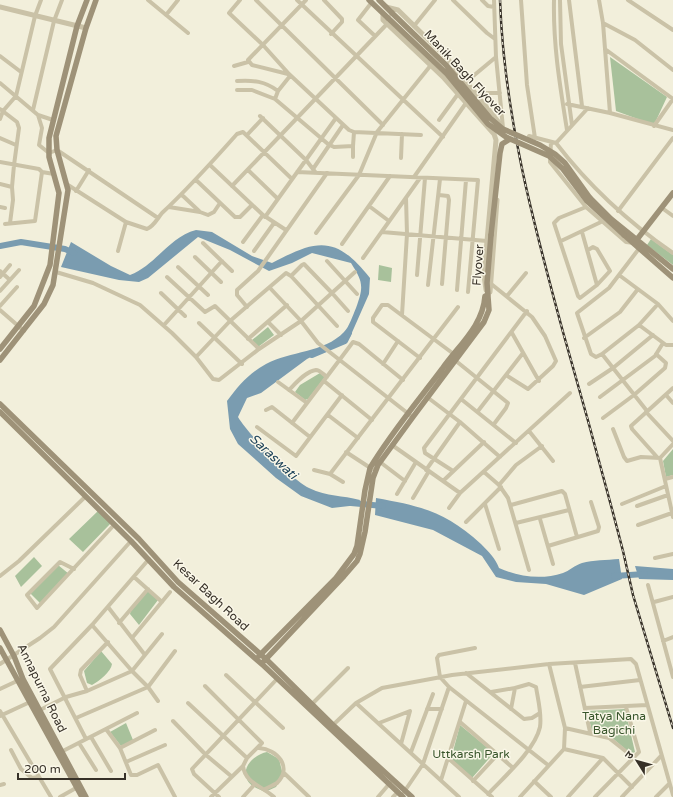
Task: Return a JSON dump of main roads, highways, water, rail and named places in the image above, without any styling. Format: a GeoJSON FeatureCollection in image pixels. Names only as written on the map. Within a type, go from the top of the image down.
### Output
{"type":"FeatureCollection","features":[{"type":"Feature","properties":{"kind":"main road"},"geometry":{"type":"LineString","coordinates":[[0,349],[34,306],[50,265],[60,194],[49,153],[49,138],[77,26],[87,0]]}},
{"type":"Feature","properties":{"kind":"main road"},"geometry":{"type":"LineString","coordinates":[[0,360],[44,304],[53,285],[68,186],[57,150],[56,136],[86,28],[96,0]]}},
{"type":"Feature","properties":{"kind":"main road"},"geometry":{"type":"LineString","coordinates":[[379,0],[385,10]]}},
{"type":"Feature","properties":{"kind":"main road"},"geometry":{"type":"LineString","coordinates":[[370,1],[385,10]]}},
{"type":"Feature","properties":{"kind":"main road","name":"Manik Bagh Flyover"},"geometry":{"type":"LineString","coordinates":[[385,10],[389,18],[447,74],[488,124],[510,139],[541,151],[557,162],[587,202],[641,246]]}},
{"type":"Feature","properties":{"kind":"main road","name":"Manik Bagh Flyover"},"geometry":{"type":"LineString","coordinates":[[389,18],[446,65],[490,118],[502,129],[549,149],[565,163],[590,198],[625,233]]}},
{"type":"Feature","properties":{"kind":"main road","name":"Flyover"},"geometry":{"type":"LineString","coordinates":[[488,295],[491,235],[500,152],[502,144],[510,139]]}},
{"type":"Feature","properties":{"kind":"main road"},"geometry":{"type":"LineString","coordinates":[[636,241],[673,193]]}},
{"type":"Feature","properties":{"kind":"main road"},"geometry":{"type":"LineString","coordinates":[[641,246],[673,270]]}},
{"type":"Feature","properties":{"kind":"main road"},"geometry":{"type":"LineString","coordinates":[[641,246],[673,278]]}},
{"type":"Feature","properties":{"kind":"main road"},"geometry":{"type":"LineString","coordinates":[[256,660],[260,654],[315,600],[350,560],[357,546],[373,469],[453,353],[476,324],[483,311],[488,295]]}},
{"type":"Feature","properties":{"kind":"main road"},"geometry":{"type":"LineString","coordinates":[[373,469],[392,445],[411,415],[427,398],[484,322],[489,310],[488,295]]}},
{"type":"Feature","properties":{"kind":"main road","name":"Kesar Bagh Road"},"geometry":{"type":"LineString","coordinates":[[0,404],[85,497],[149,559],[174,587],[261,664],[329,730],[391,782],[405,790],[412,797]]}},
{"type":"Feature","properties":{"kind":"main road","name":"Kesar Bagh Road"},"geometry":{"type":"LineString","coordinates":[[1,414],[139,539],[178,582],[266,659],[391,782],[400,795]]}},
{"type":"Feature","properties":{"kind":"main road"},"geometry":{"type":"LineString","coordinates":[[261,664],[357,561],[362,547],[364,512]]}},
{"type":"Feature","properties":{"kind":"main road","name":"Annapurna Road"},"geometry":{"type":"LineString","coordinates":[[0,630],[14,656],[23,679],[86,797]]}},
{"type":"Feature","properties":{"kind":"main road","name":"Annapurna Road"},"geometry":{"type":"LineString","coordinates":[[0,648],[82,797]]}},
{"type":"Feature","properties":{"kind":"water"},"geometry":{"type":"Polygon","coordinates":[[[196,230],[212,232],[252,256],[272,263],[302,249],[314,246],[325,245],[336,248],[347,254],[370,278],[369,294],[350,337],[307,359],[261,393],[247,398],[238,417],[243,425],[271,456],[301,483],[322,493],[360,500],[358,505],[332,508],[301,496],[276,478],[238,444],[230,429],[227,401],[244,380],[254,371],[275,360],[327,344],[336,339],[346,330],[356,308],[361,289],[360,280],[351,263],[312,253],[292,263],[269,271],[230,250],[198,237],[148,278],[139,282],[119,280],[61,267],[71,242],[111,266],[130,275],[147,265],[178,239],[196,230]]]}},
{"type":"Feature","properties":{"kind":"water"},"geometry":{"type":"Polygon","coordinates":[[[376,498],[406,504],[444,517],[456,524],[481,544],[494,558],[499,568],[514,574],[539,577],[555,575],[568,571],[582,563],[619,559],[622,579],[584,595],[546,584],[516,582],[496,577],[482,556],[433,530],[375,515],[376,498]]]}},
{"type":"Feature","properties":{"kind":"water"},"geometry":{"type":"Polygon","coordinates":[[[635,566],[673,569],[673,580],[639,579],[635,566]]]}},
{"type":"Feature","properties":{"kind":"waterway"},"geometry":{"type":"LineString","coordinates":[[0,246],[21,242],[65,249],[74,253]]}},
{"type":"Feature","properties":{"kind":"waterway","name":"Saraswati"},"geometry":{"type":"LineString","coordinates":[[312,355],[345,341],[349,333]]}},
{"type":"Feature","properties":{"kind":"waterway","name":"Saraswati"},"geometry":{"type":"LineString","coordinates":[[351,503],[383,506]]}},
{"type":"Feature","properties":{"kind":"waterway","name":"Saraswati"},"geometry":{"type":"LineString","coordinates":[[614,576],[645,574]]}},
{"type":"Feature","properties":{"kind":"railway"},"geometry":{"type":"LineString","coordinates":[[500,0],[507,84],[531,209],[616,524],[633,595],[673,728]]}},
{"type":"Feature","properties":{"kind":"park label","name":"Tatya Nana Bagichi"},"geometry":{"type":"Point","coordinates":[614,723]}},
{"type":"Feature","properties":{"kind":"park label","name":"Uttkarsh Park"},"geometry":{"type":"Point","coordinates":[471,754]}}]}
